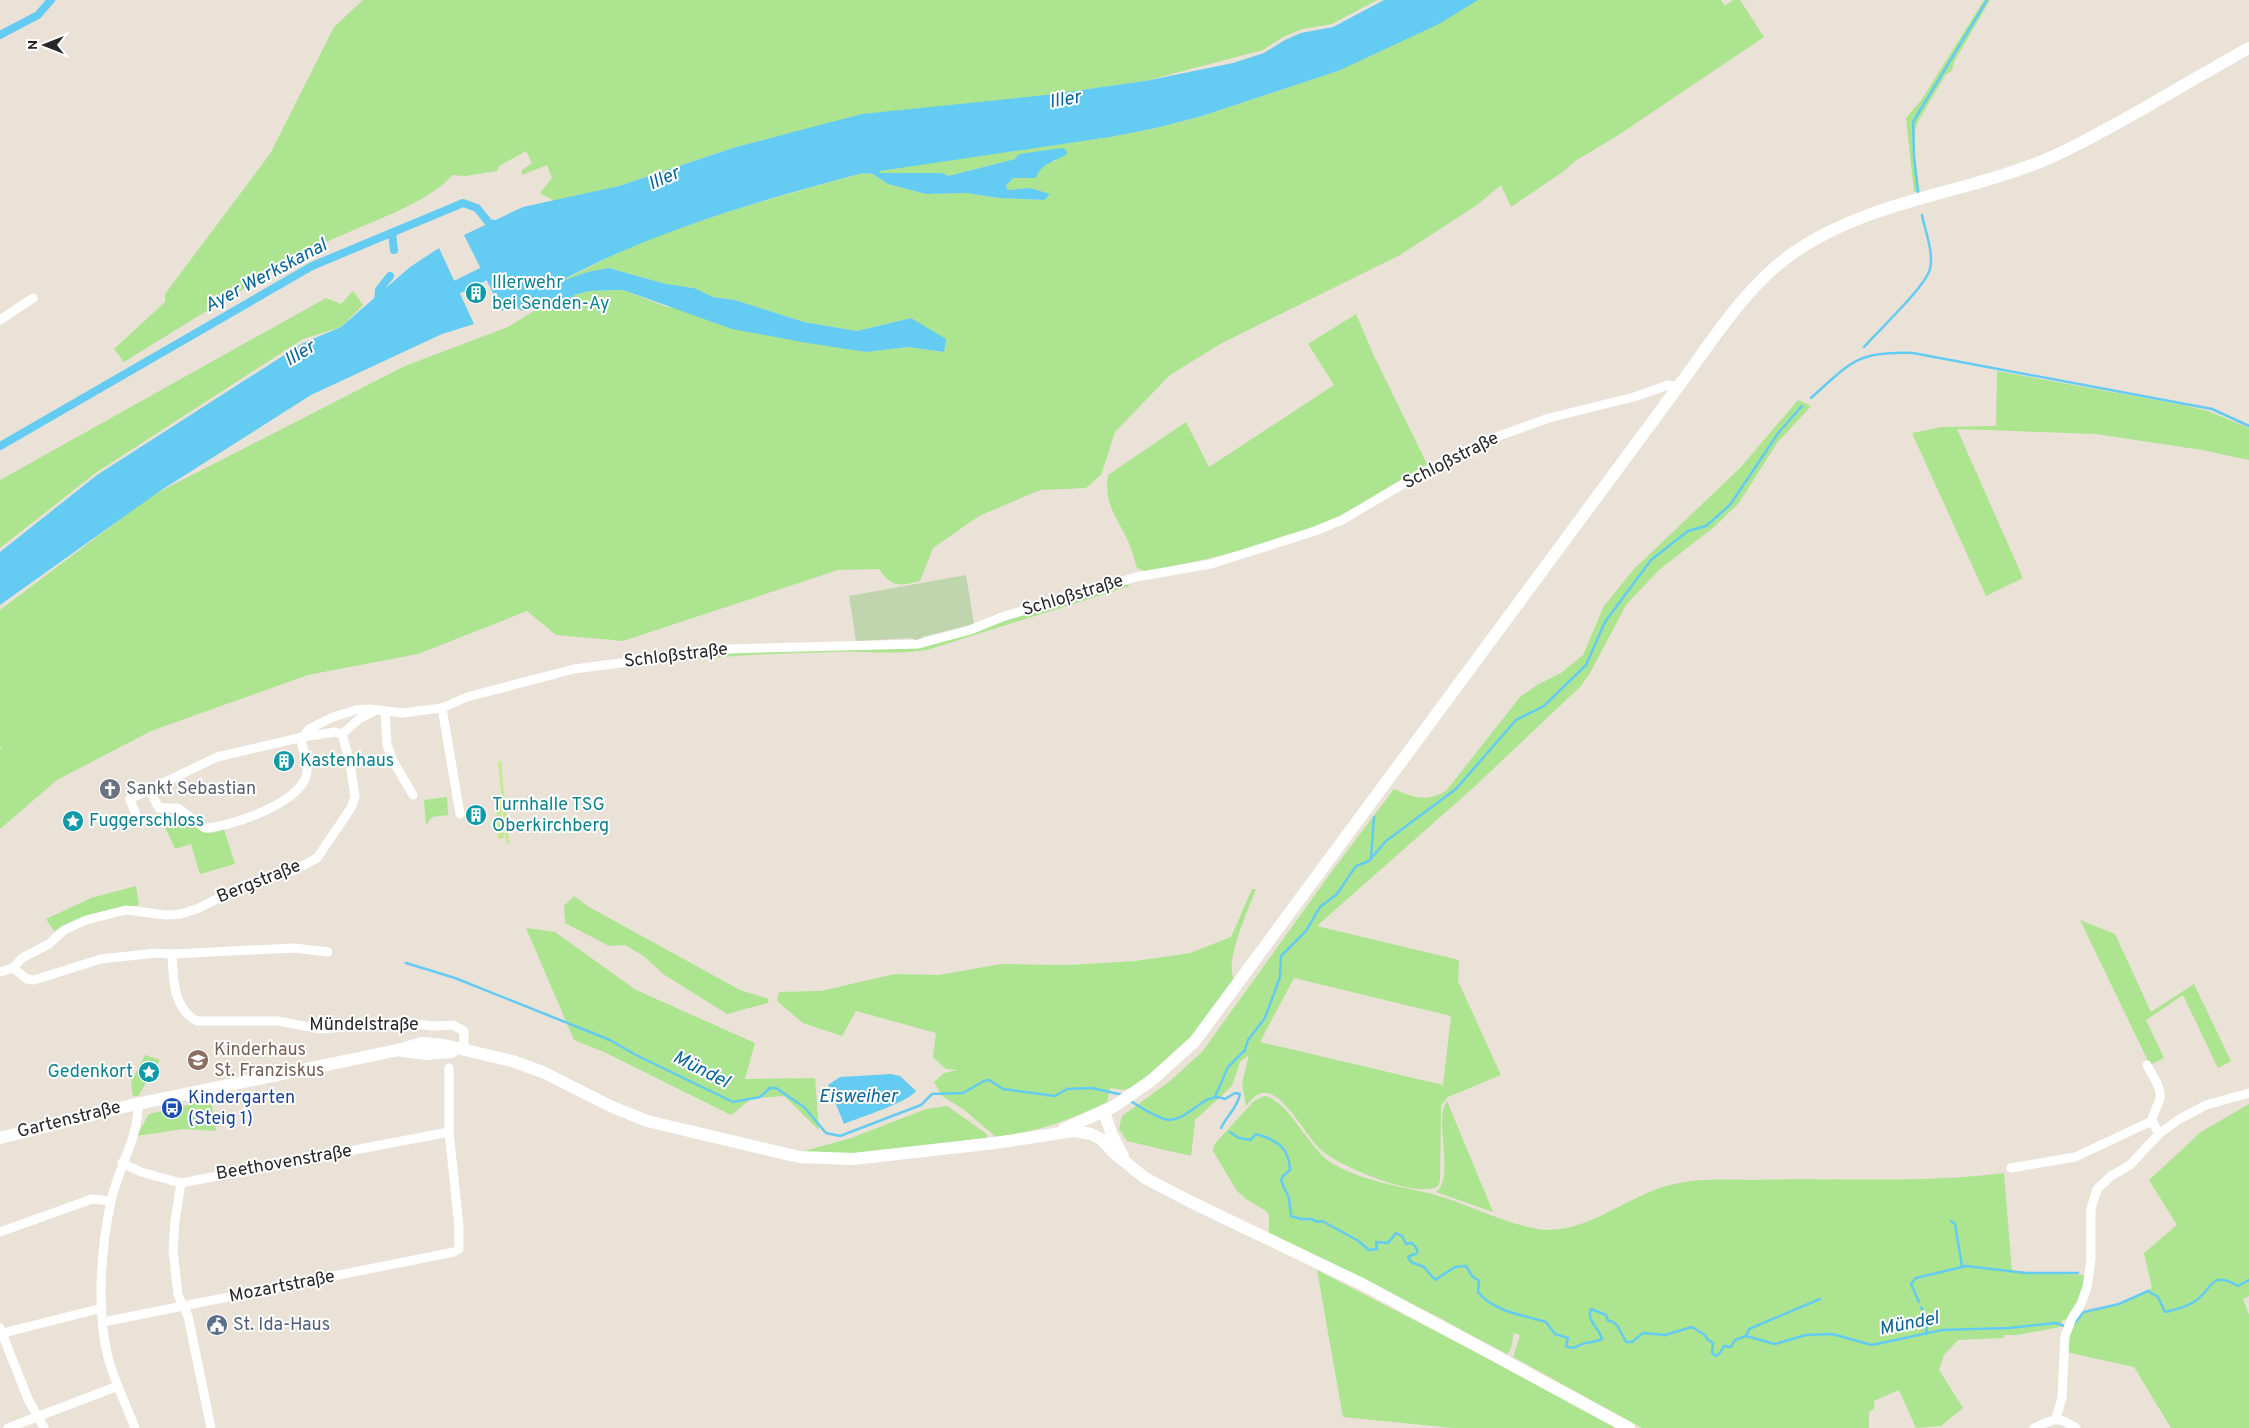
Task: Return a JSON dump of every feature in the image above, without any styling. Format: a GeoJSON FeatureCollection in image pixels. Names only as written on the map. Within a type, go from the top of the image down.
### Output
{"type":"FeatureCollection","features":[{"type":"Feature","properties":{"kind":"main road"},"geometry":{"type":"LineString","coordinates":[[1055,1133],[1104,1112],[1175,1062],[1195,1042],[1738,306],[1763,279],[1792,254],[1822,235],[1874,213],[2001,176],[2048,159],[2113,126],[2249,48]]}},
{"type":"Feature","properties":{"kind":"main road","name":"Gartenstraße"},"geometry":{"type":"LineString","coordinates":[[0,1138],[138,1103],[422,1044],[444,1045],[512,1061],[543,1072],[610,1106],[647,1121],[799,1157],[853,1160],[995,1143],[1055,1133]]}},
{"type":"Feature","properties":{"kind":"main road"},"geometry":{"type":"LineString","coordinates":[[1102,1139],[1104,1112]]}},
{"type":"Feature","properties":{"kind":"main road"},"geometry":{"type":"LineString","coordinates":[[1104,1112],[1112,1135],[1126,1163]]}},
{"type":"Feature","properties":{"kind":"main road"},"geometry":{"type":"LineString","coordinates":[[1055,1133],[1074,1130],[1102,1139],[1114,1153],[1145,1178],[1380,1294],[1629,1428]]}},
{"type":"Feature","properties":{"kind":"street"},"geometry":{"type":"LineString","coordinates":[[0,320],[33,298]]}},
{"type":"Feature","properties":{"kind":"street","name":"Schloßstraße"},"geometry":{"type":"LineString","coordinates":[[139,823],[130,799],[179,773],[217,757],[302,738],[308,729],[338,715],[356,710],[402,713],[442,708],[467,697],[574,669],[728,649],[918,644],[970,630],[1002,617],[1136,577],[1211,564],[1315,531],[1342,520],[1425,471],[1485,441],[1548,418],[1634,397],[1668,385],[1678,387]]}},
{"type":"Feature","properties":{"kind":"street"},"geometry":{"type":"LineString","coordinates":[[442,708],[460,814]]}},
{"type":"Feature","properties":{"kind":"street"},"geometry":{"type":"LineString","coordinates":[[149,790],[159,808],[173,806],[178,808],[204,828],[237,821],[268,809],[296,792],[306,776],[307,769],[302,738],[335,732],[342,734],[359,719],[381,711],[387,745],[393,761],[413,795]]}},
{"type":"Feature","properties":{"kind":"street","name":"Bergstraße"},"geometry":{"type":"LineString","coordinates":[[13,968],[22,958],[49,944],[64,930],[86,920],[126,910],[166,915],[181,914],[198,908],[244,885],[292,871],[317,858],[351,808],[355,797],[350,763],[342,734]]}},
{"type":"Feature","properties":{"kind":"street"},"geometry":{"type":"LineString","coordinates":[[0,972],[13,968],[27,979],[34,980],[101,959],[156,953],[172,954],[294,948],[328,952]]}},
{"type":"Feature","properties":{"kind":"street","name":"Mündelstraße"},"geometry":{"type":"LineString","coordinates":[[172,954],[173,979],[179,1003],[188,1016],[197,1021],[278,1021],[320,1029],[388,1022],[432,1026],[453,1025],[464,1031],[464,1051]]}},
{"type":"Feature","properties":{"kind":"street"},"geometry":{"type":"LineString","coordinates":[[2147,1065],[2161,1092],[2160,1100],[2153,1112],[2152,1121],[2160,1134]]}},
{"type":"Feature","properties":{"kind":"street"},"geometry":{"type":"LineString","coordinates":[[449,1132],[450,1068]]}},
{"type":"Feature","properties":{"kind":"street"},"geometry":{"type":"LineString","coordinates":[[2056,1418],[2062,1398],[2065,1336],[2087,1287],[2091,1259],[2091,1208],[2097,1189],[2111,1176],[2130,1165],[2160,1134],[2178,1120],[2206,1105],[2249,1093]]}},
{"type":"Feature","properties":{"kind":"street"},"geometry":{"type":"LineString","coordinates":[[135,1428],[108,1358],[102,1308],[104,1245],[111,1201],[122,1163],[137,1126],[138,1103]]}},
{"type":"Feature","properties":{"kind":"street"},"geometry":{"type":"LineString","coordinates":[[2011,1168],[2075,1157],[2152,1121]]}},
{"type":"Feature","properties":{"kind":"street","name":"Beethovenstraße"},"geometry":{"type":"LineString","coordinates":[[122,1163],[141,1172],[181,1183],[449,1132]]}},
{"type":"Feature","properties":{"kind":"street","name":"Mozartstraße"},"geometry":{"type":"LineString","coordinates":[[103,1322],[446,1254],[459,1249],[459,1226],[449,1132]]}},
{"type":"Feature","properties":{"kind":"street"},"geometry":{"type":"LineString","coordinates":[[181,1183],[173,1250],[178,1294],[184,1306],[211,1428]]}},
{"type":"Feature","properties":{"kind":"street"},"geometry":{"type":"LineString","coordinates":[[0,1232],[92,1199],[111,1201]]}},
{"type":"Feature","properties":{"kind":"street"},"geometry":{"type":"LineString","coordinates":[[44,1428],[0,1332],[102,1308]]}},
{"type":"Feature","properties":{"kind":"street"},"geometry":{"type":"LineString","coordinates":[[8,1428],[118,1386]]}},
{"type":"Feature","properties":{"kind":"street"},"geometry":{"type":"LineString","coordinates":[[2034,1428],[2056,1418],[2065,1420],[2076,1428]]}},
{"type":"Feature","properties":{"kind":"green space"},"geometry":{"type":"Polygon","coordinates":[[[363,0],[1377,0],[1332,24],[1302,29],[1283,37],[1263,50],[1145,81],[796,132],[736,147],[619,186],[554,201],[540,193],[552,178],[547,165],[522,175],[522,170],[532,163],[526,151],[499,166],[497,171],[465,176],[452,175],[442,186],[410,205],[323,244],[272,272],[124,362],[114,349],[165,302],[165,294],[270,154],[334,27],[363,0]]]}},
{"type":"Feature","properties":{"kind":"green space"},"geometry":{"type":"Polygon","coordinates":[[[1477,0],[1721,0],[1725,6],[1733,0],[1740,0],[1764,37],[1617,136],[1575,161],[1564,171],[1511,207],[1501,185],[1477,205],[1400,255],[1222,343],[1170,375],[1115,432],[1101,475],[1086,488],[1040,490],[979,516],[933,548],[920,581],[896,584],[888,580],[879,569],[838,570],[623,641],[556,635],[527,611],[418,654],[308,675],[151,731],[57,780],[0,829],[0,749],[2,747],[0,747],[0,610],[151,496],[405,366],[508,327],[542,306],[571,310],[574,295],[589,291],[623,290],[664,306],[867,352],[908,347],[943,352],[911,318],[857,331],[804,322],[735,300],[713,297],[694,288],[666,284],[609,268],[587,272],[551,286],[624,250],[669,232],[741,208],[863,173],[873,174],[888,184],[926,194],[967,193],[998,198],[1044,200],[1030,188],[1008,190],[1006,186],[1013,178],[1036,178],[1042,168],[1058,160],[1015,159],[948,176],[942,173],[880,173],[880,170],[1110,137],[1202,116],[1338,71],[1477,0]]]}},
{"type":"Feature","properties":{"kind":"green space"},"geometry":{"type":"Polygon","coordinates":[[[1984,0],[1990,0],[1954,62],[1952,71],[1946,74],[1917,123],[1915,148],[1920,192],[1914,192],[1906,118],[1922,99],[1984,0]]]}},
{"type":"Feature","properties":{"kind":"green space"},"geometry":{"type":"Polygon","coordinates":[[[353,291],[363,305],[341,327],[303,339],[97,472],[0,548],[0,480],[326,298],[341,304],[353,291]]]}},
{"type":"Feature","properties":{"kind":"green space"},"geometry":{"type":"Polygon","coordinates":[[[1356,314],[1374,356],[1428,466],[1369,503],[1308,529],[1255,546],[1201,560],[1146,572],[1137,568],[1128,541],[1109,502],[1108,475],[1186,422],[1209,467],[1334,385],[1308,344],[1356,314]]]}},
{"type":"Feature","properties":{"kind":"green space"},"geometry":{"type":"Polygon","coordinates":[[[1997,371],[2208,411],[2249,428],[2249,460],[2202,450],[2096,434],[1957,429],[2023,578],[1986,596],[1912,433],[1942,427],[1996,426],[1997,371]]]}},
{"type":"Feature","properties":{"kind":"green space"},"geometry":{"type":"Polygon","coordinates":[[[1798,400],[1811,406],[1777,443],[1739,503],[1714,527],[1659,570],[1626,605],[1590,673],[1581,686],[1474,787],[1317,926],[1459,960],[1458,981],[1501,1075],[1448,1097],[1441,1105],[1440,1180],[1438,1186],[1428,1189],[1396,1185],[1377,1179],[1342,1163],[1319,1148],[1295,1116],[1274,1095],[1261,1093],[1255,1096],[1246,1106],[1242,1083],[1249,1055],[1240,1062],[1232,1086],[1195,1120],[1191,1156],[1127,1141],[1119,1129],[1122,1116],[1170,1081],[1202,1052],[1330,874],[1394,789],[1420,798],[1433,797],[1446,791],[1520,697],[1537,685],[1561,673],[1583,655],[1604,606],[1633,570],[1740,468],[1798,400]],[[1294,978],[1260,1042],[1443,1085],[1451,1016],[1294,978]]]}},
{"type":"Feature","properties":{"kind":"green space"},"geometry":{"type":"Polygon","coordinates":[[[966,575],[974,624],[922,637],[920,640],[915,641],[912,638],[856,641],[849,596],[966,575]]]}},
{"type":"Feature","properties":{"kind":"green space"},"geometry":{"type":"Polygon","coordinates":[[[1126,584],[1130,586],[927,650],[762,654],[647,665],[660,661],[704,655],[755,651],[922,648],[1018,615],[1126,584]]]}},
{"type":"Feature","properties":{"kind":"green space"},"geometry":{"type":"Polygon","coordinates":[[[498,761],[501,761],[509,843],[506,843],[498,761]]]}},
{"type":"Feature","properties":{"kind":"green space"},"geometry":{"type":"Polygon","coordinates":[[[500,796],[504,838],[498,839],[496,797],[500,796]]]}},
{"type":"Feature","properties":{"kind":"green space"},"geometry":{"type":"Polygon","coordinates":[[[447,797],[448,815],[432,817],[426,825],[424,800],[447,797]]]}},
{"type":"Feature","properties":{"kind":"green space"},"geometry":{"type":"Polygon","coordinates":[[[185,818],[203,832],[212,833],[224,829],[235,864],[200,874],[191,844],[175,849],[163,823],[183,828],[185,818]]]}},
{"type":"Feature","properties":{"kind":"green space"},"geometry":{"type":"Polygon","coordinates":[[[136,886],[139,905],[96,914],[54,931],[46,919],[91,898],[136,886]]]}},
{"type":"Feature","properties":{"kind":"green space"},"geometry":{"type":"Polygon","coordinates":[[[1252,889],[1256,889],[1232,960],[1234,979],[1194,1036],[1165,1064],[1131,1088],[1123,1090],[1110,1088],[1107,1102],[1066,1120],[1027,1132],[996,1137],[963,1109],[942,1096],[934,1082],[944,1073],[958,1070],[946,1069],[933,1057],[936,1033],[856,1011],[842,1036],[803,1023],[777,1001],[779,992],[821,991],[895,974],[939,975],[1001,964],[1069,965],[1136,961],[1190,953],[1231,937],[1252,889]]]}},
{"type":"Feature","properties":{"kind":"green space"},"geometry":{"type":"Polygon","coordinates":[[[574,896],[589,907],[740,990],[769,999],[768,1003],[727,1014],[663,974],[645,957],[625,945],[609,946],[565,923],[564,906],[574,896]]]}},
{"type":"Feature","properties":{"kind":"green space"},"geometry":{"type":"Polygon","coordinates":[[[2080,920],[2115,934],[2151,1012],[2194,984],[2231,1061],[2218,1068],[2183,995],[2146,1020],[2164,1058],[2150,1065],[2080,920]]]}},
{"type":"Feature","properties":{"kind":"green space"},"geometry":{"type":"Polygon","coordinates":[[[526,928],[555,932],[636,990],[755,1043],[745,1079],[815,1078],[819,1130],[784,1096],[752,1098],[731,1115],[604,1052],[574,1040],[526,928]]]}},
{"type":"Feature","properties":{"kind":"green space"},"geometry":{"type":"Polygon","coordinates":[[[145,1055],[160,1060],[138,1096],[133,1096],[131,1082],[145,1055]]]}},
{"type":"Feature","properties":{"kind":"green space"},"geometry":{"type":"Polygon","coordinates":[[[1264,1096],[1273,1099],[1282,1106],[1315,1148],[1333,1164],[1345,1170],[1381,1182],[1445,1198],[1520,1225],[1552,1230],[1589,1221],[1643,1195],[1688,1181],[1911,1179],[2004,1173],[2012,1272],[2086,1275],[2080,1299],[2068,1321],[2063,1319],[2060,1327],[2017,1335],[2004,1335],[2003,1338],[1958,1340],[1944,1355],[1939,1370],[1963,1408],[1941,1426],[1916,1428],[1899,1390],[1874,1401],[1874,1409],[1869,1412],[1869,1428],[1642,1428],[1513,1357],[1520,1335],[1514,1333],[1511,1349],[1507,1354],[1438,1317],[1269,1233],[1269,1215],[1237,1191],[1213,1151],[1214,1145],[1218,1140],[1254,1101],[1264,1096]]]}},
{"type":"Feature","properties":{"kind":"green space"},"geometry":{"type":"Polygon","coordinates":[[[211,1100],[216,1131],[183,1129],[137,1136],[149,1114],[211,1100]]]}},
{"type":"Feature","properties":{"kind":"green space"},"geometry":{"type":"Polygon","coordinates":[[[1447,1101],[1493,1212],[1436,1192],[1442,1185],[1444,1175],[1442,1121],[1443,1109],[1447,1101]]]}},
{"type":"Feature","properties":{"kind":"green space"},"geometry":{"type":"Polygon","coordinates":[[[2249,1104],[2249,1296],[2243,1299],[2249,1315],[2249,1428],[2171,1428],[2134,1367],[2066,1352],[2070,1329],[2085,1313],[2119,1304],[2152,1288],[2144,1253],[2177,1225],[2149,1180],[2201,1132],[2249,1104]]]}},
{"type":"Feature","properties":{"kind":"green space"},"geometry":{"type":"Polygon","coordinates":[[[947,1106],[987,1134],[987,1140],[846,1155],[801,1152],[851,1138],[926,1109],[947,1106]]]}},
{"type":"Feature","properties":{"kind":"green space"},"geometry":{"type":"Polygon","coordinates":[[[1317,1270],[1493,1361],[1615,1428],[1453,1428],[1343,1417],[1317,1270]]]}},
{"type":"Feature","properties":{"kind":"water"},"geometry":{"type":"Polygon","coordinates":[[[1384,0],[1478,0],[1439,24],[1338,71],[1202,116],[1110,137],[880,171],[880,173],[942,173],[948,176],[1015,159],[1019,154],[1062,148],[1066,150],[1067,154],[1041,169],[1036,178],[1013,178],[1006,186],[1008,190],[1030,188],[1050,194],[1044,200],[998,198],[967,193],[926,194],[888,184],[873,174],[863,173],[745,206],[706,219],[630,248],[593,264],[557,283],[587,272],[609,268],[666,284],[694,288],[713,297],[735,300],[804,322],[857,331],[911,318],[946,339],[944,352],[908,347],[867,352],[732,329],[623,290],[589,291],[574,295],[572,310],[532,306],[522,311],[514,305],[502,311],[464,235],[523,207],[619,186],[736,147],[862,114],[1046,95],[1145,81],[1233,63],[1264,53],[1301,33],[1333,27],[1384,0]]]}},
{"type":"Feature","properties":{"kind":"water"},"geometry":{"type":"Polygon","coordinates":[[[439,248],[474,324],[442,334],[311,395],[160,491],[0,605],[0,552],[97,475],[303,343],[341,327],[410,267],[439,248]]]}},
{"type":"Feature","properties":{"kind":"water","name":"Eisweiher"},"geometry":{"type":"Polygon","coordinates":[[[891,1074],[900,1076],[916,1091],[911,1096],[893,1105],[844,1124],[828,1085],[840,1077],[891,1074]]]}},
{"type":"Feature","properties":{"kind":"waterway"},"geometry":{"type":"LineString","coordinates":[[0,35],[38,15],[51,0]]}},
{"type":"Feature","properties":{"kind":"waterway"},"geometry":{"type":"LineString","coordinates":[[1918,193],[1913,122],[1987,0]]}},
{"type":"Feature","properties":{"kind":"waterway","name":"Ayer Werkskanal"},"geometry":{"type":"LineString","coordinates":[[0,446],[312,266],[463,203],[477,208],[489,223],[499,225]]}},
{"type":"Feature","properties":{"kind":"waterway"},"geometry":{"type":"LineString","coordinates":[[1864,347],[1927,277],[1931,256],[1922,215]]}},
{"type":"Feature","properties":{"kind":"waterway"},"geometry":{"type":"LineString","coordinates":[[392,233],[394,250]]}},
{"type":"Feature","properties":{"kind":"waterway","name":"Iller"},"geometry":{"type":"LineString","coordinates":[[441,295],[500,266]]}},
{"type":"Feature","properties":{"kind":"waterway"},"geometry":{"type":"LineString","coordinates":[[378,303],[379,290],[390,276]]}},
{"type":"Feature","properties":{"kind":"waterway"},"geometry":{"type":"LineString","coordinates":[[1811,398],[1846,367],[1856,361],[1879,354],[1913,353],[2212,409],[2249,426]]}},
{"type":"Feature","properties":{"kind":"waterway"},"geometry":{"type":"LineString","coordinates":[[1215,1097],[1228,1067],[1245,1050],[1248,1040],[1265,1018],[1280,977],[1281,956],[1306,931],[1320,907],[1337,894],[1356,866],[1369,861],[1386,841],[1456,789],[1516,720],[1544,706],[1586,665],[1605,622],[1651,560],[1688,531],[1706,526],[1730,505],[1779,432],[1802,406]]}},
{"type":"Feature","properties":{"kind":"waterway"},"geometry":{"type":"LineString","coordinates":[[1371,858],[1374,817]]}},
{"type":"Feature","properties":{"kind":"waterway","name":"Mündel"},"geometry":{"type":"LineString","coordinates":[[406,963],[455,978],[610,1040],[636,1055],[733,1102],[760,1097],[770,1088],[776,1088],[804,1107],[826,1133],[840,1136],[921,1105],[932,1094],[963,1093],[989,1080],[1003,1089],[1055,1096],[1067,1089],[1092,1088],[1123,1095]]}},
{"type":"Feature","properties":{"kind":"waterway","name":"Mündel"},"geometry":{"type":"LineString","coordinates":[[1129,1100],[1146,1111],[1164,1119],[1173,1119],[1181,1117],[1210,1099],[1217,1097],[1225,1099],[1235,1093],[1240,1094],[1237,1104],[1221,1128]]}},
{"type":"Feature","properties":{"kind":"waterway","name":"Mündel"},"geometry":{"type":"LineString","coordinates":[[1230,1132],[1239,1138],[1250,1140],[1256,1134],[1263,1136],[1276,1142],[1284,1150],[1290,1170],[1283,1176],[1281,1181],[1289,1198],[1291,1216],[1318,1222],[1322,1221],[1357,1240],[1369,1250],[1377,1249],[1376,1242],[1388,1243],[1396,1233],[1402,1236],[1406,1244],[1412,1243],[1417,1249],[1417,1253],[1408,1257],[1411,1262],[1424,1267],[1435,1280],[1455,1267],[1466,1266],[1472,1276],[1479,1281],[1478,1292],[1485,1299],[1509,1312],[1546,1322],[1555,1334],[1568,1338],[1566,1346],[1569,1347],[1574,1348],[1602,1339],[1591,1321],[1591,1309],[1606,1315],[1608,1321],[1617,1325],[1626,1342],[1632,1342],[1643,1333],[1665,1335],[1692,1327],[1705,1335],[1713,1343],[1712,1353],[1716,1356],[1724,1346],[1731,1347],[1735,1340],[1746,1336],[1775,1344],[1806,1335],[1832,1334],[1872,1345],[1942,1330],[2009,1328],[2056,1323],[2064,1326]]}},
{"type":"Feature","properties":{"kind":"waterway"},"geometry":{"type":"LineString","coordinates":[[1951,1221],[1955,1224],[1962,1266]]}},
{"type":"Feature","properties":{"kind":"waterway"},"geometry":{"type":"LineString","coordinates":[[1919,1302],[1911,1284],[1916,1278],[1966,1266],[2026,1273],[2078,1273]]}},
{"type":"Feature","properties":{"kind":"waterway"},"geometry":{"type":"LineString","coordinates":[[2073,1325],[2084,1312],[2119,1304],[2148,1291],[2158,1297],[2165,1312],[2182,1308],[2199,1299],[2216,1281],[2229,1281],[2238,1286],[2249,1280]]}},
{"type":"Feature","properties":{"kind":"waterway"},"geometry":{"type":"LineString","coordinates":[[1746,1336],[1749,1329],[1820,1299]]}},
{"type":"Feature","properties":{"kind":"waterway"},"geometry":{"type":"LineString","coordinates":[[1921,1307],[1928,1320],[1926,1334]]}},
{"type":"Feature","properties":{"kind":"place","name":"Illerwehr bei Senden-Ay"},"geometry":{"type":"Point","coordinates":[476,293]}},
{"type":"Feature","properties":{"kind":"place","name":"Kastenhaus"},"geometry":{"type":"Point","coordinates":[284,761]}},
{"type":"Feature","properties":{"kind":"place","name":"Sankt Sebastian"},"geometry":{"type":"Point","coordinates":[110,789]}},
{"type":"Feature","properties":{"kind":"place","name":"Turnhalle TSG Oberkirchberg"},"geometry":{"type":"Point","coordinates":[476,815]}},
{"type":"Feature","properties":{"kind":"place","name":"Fuggerschloss"},"geometry":{"type":"Point","coordinates":[73,821]}},
{"type":"Feature","properties":{"kind":"place","name":"Kinderhaus St. Franziskus"},"geometry":{"type":"Point","coordinates":[198,1060]}},
{"type":"Feature","properties":{"kind":"place","name":"Gedenkort"},"geometry":{"type":"Point","coordinates":[149,1072]}},
{"type":"Feature","properties":{"kind":"place","name":"Kindergarten (Steig 1)"},"geometry":{"type":"Point","coordinates":[172,1108]}},
{"type":"Feature","properties":{"kind":"place","name":"St. Ida-Haus"},"geometry":{"type":"Point","coordinates":[217,1325]}}]}
